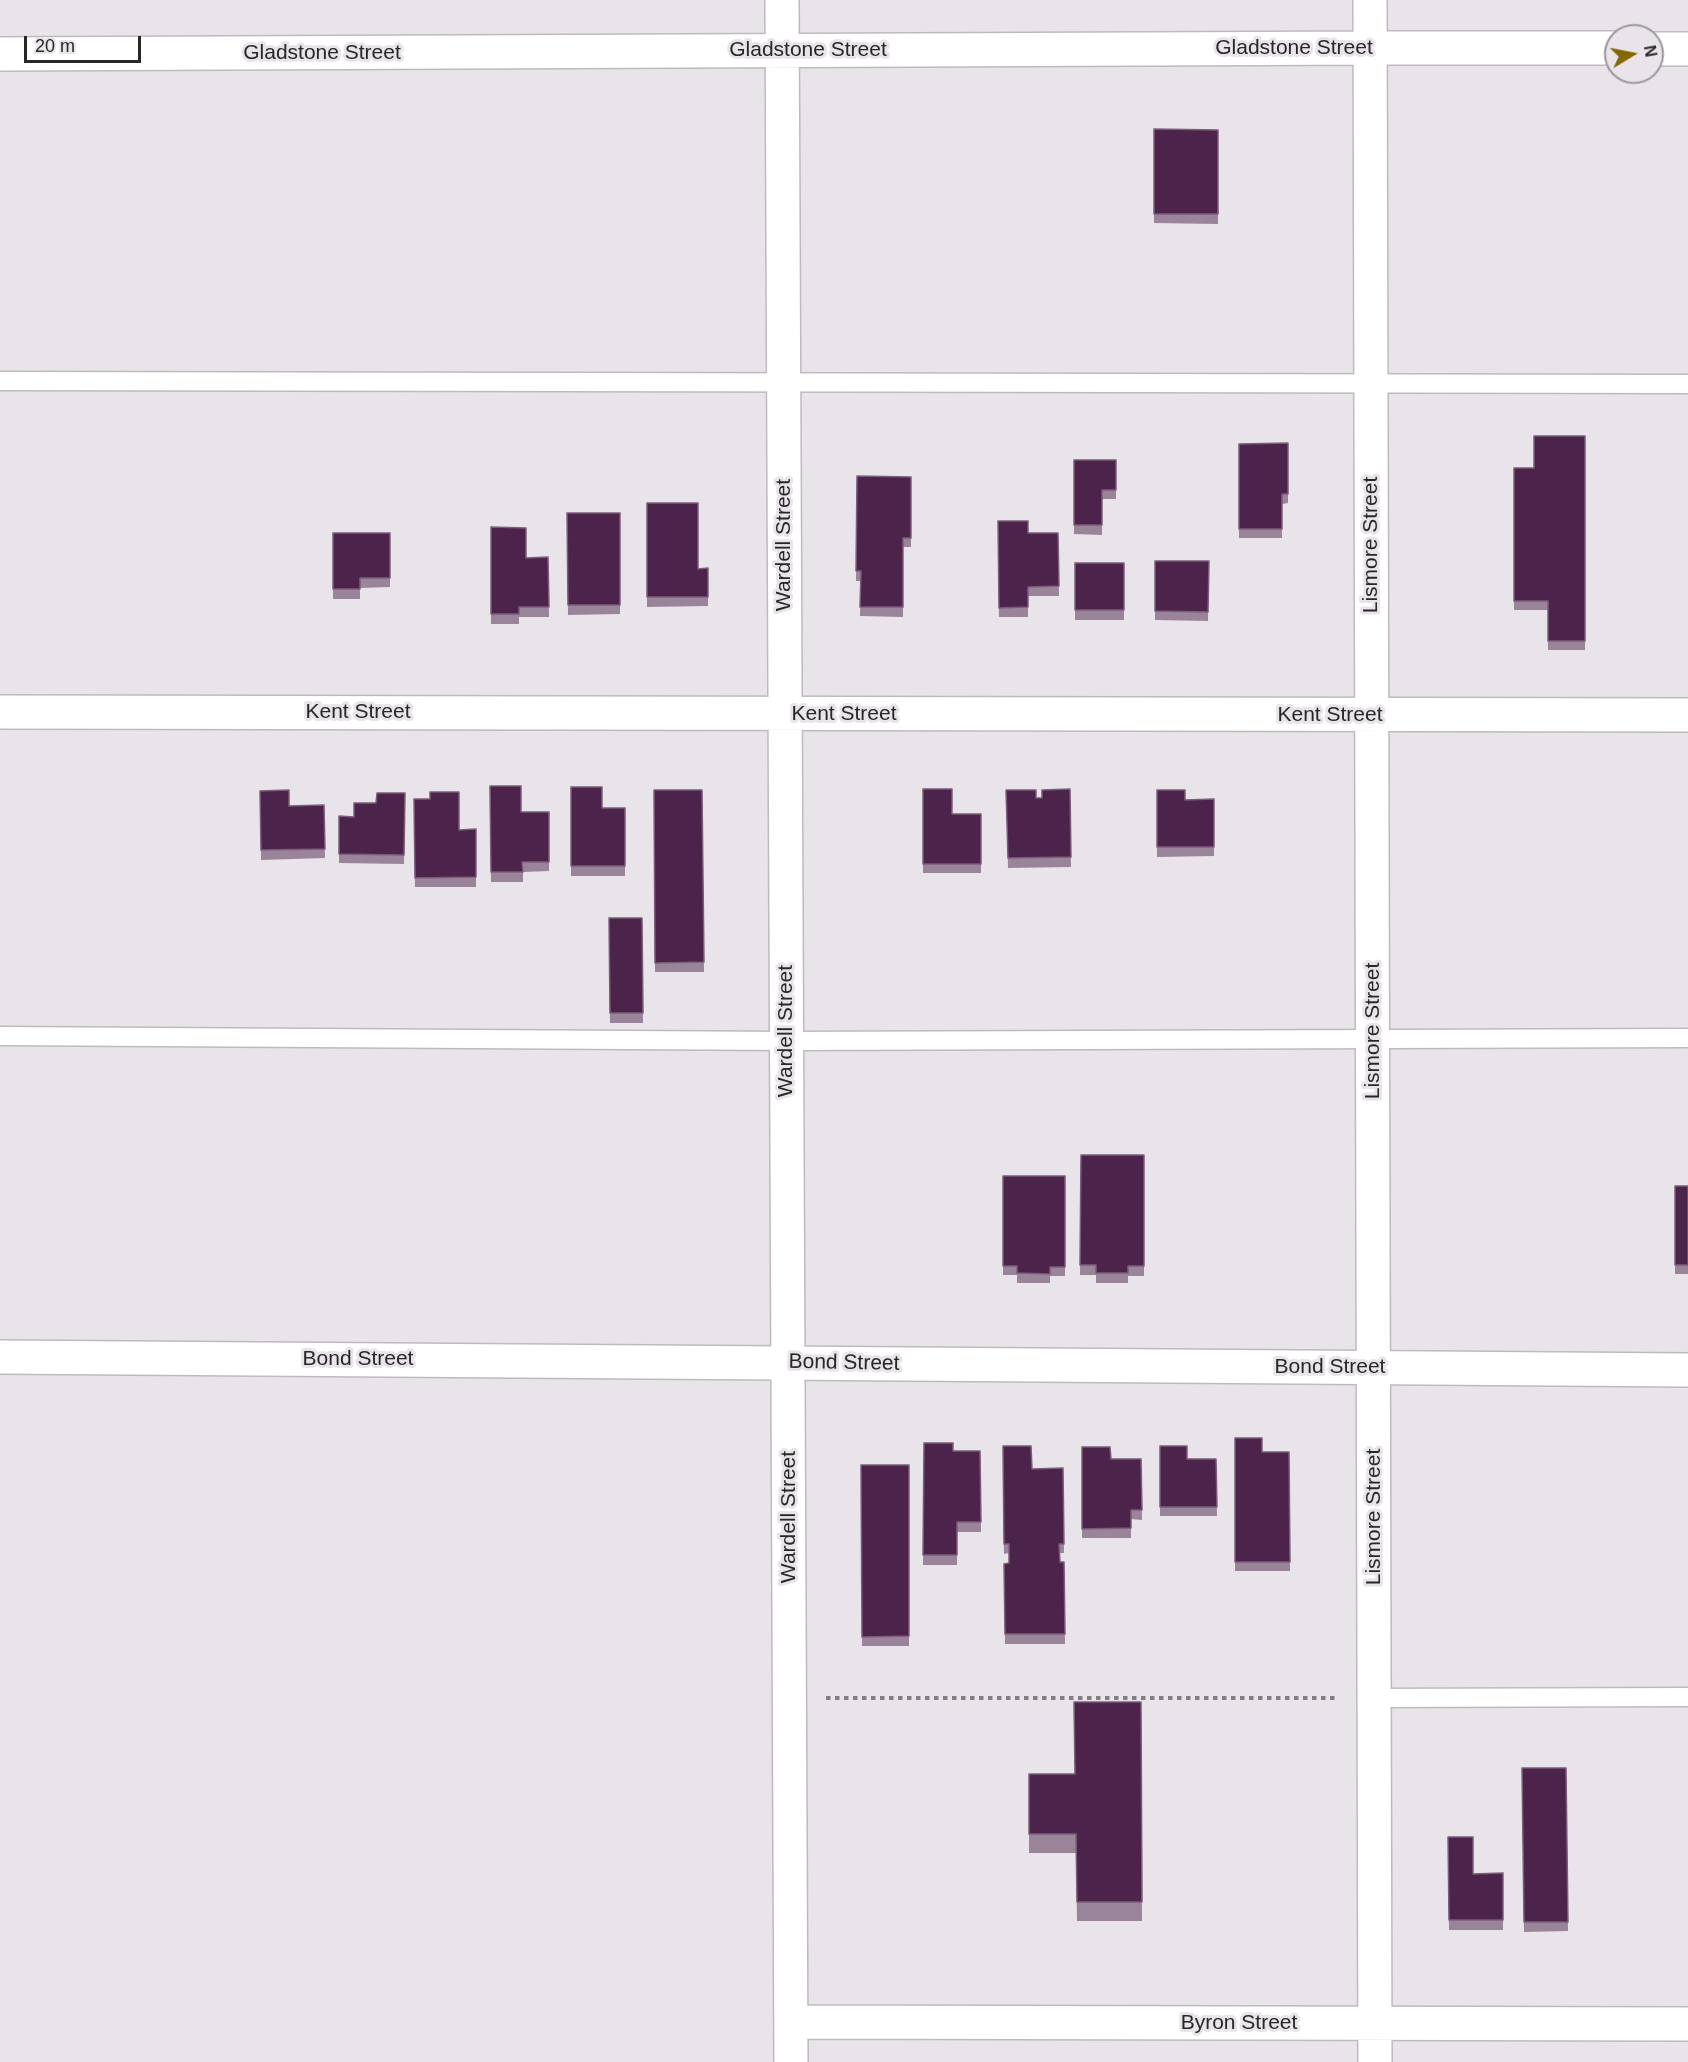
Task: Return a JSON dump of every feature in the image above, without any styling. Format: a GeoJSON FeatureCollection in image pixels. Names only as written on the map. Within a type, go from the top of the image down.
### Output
{"type":"FeatureCollection","features":[{"type":"Feature","properties":{"kind":"street","name":"Wardell Street"},"geometry":{"type":"LineString","coordinates":[[782,0],[791,2062]]}},
{"type":"Feature","properties":{"kind":"street","name":"Lismore Street"},"geometry":{"type":"LineString","coordinates":[[1370,0],[1375,2062]]}},
{"type":"Feature","properties":{"kind":"street","name":"Gladstone Street"},"geometry":{"type":"LineString","coordinates":[[0,54],[1604,48]]}},
{"type":"Feature","properties":{"kind":"street"},"geometry":{"type":"LineString","coordinates":[[1664,48],[1688,49]]}},
{"type":"Feature","properties":{"kind":"street","name":"Kent Street"},"geometry":{"type":"LineString","coordinates":[[0,712],[1688,715]]}},
{"type":"Feature","properties":{"kind":"street","name":"Bond Street"},"geometry":{"type":"LineString","coordinates":[[0,1357],[1688,1370]]}},
{"type":"Feature","properties":{"kind":"street","name":"Byron Street"},"geometry":{"type":"LineString","coordinates":[[791,2022],[1688,2024]]}},
{"type":"Feature","properties":{"kind":"lane"},"geometry":{"type":"LineString","coordinates":[[0,381],[1688,384]]}},
{"type":"Feature","properties":{"kind":"lane"},"geometry":{"type":"LineString","coordinates":[[0,1036],[786,1041],[1688,1038]]}},
{"type":"Feature","properties":{"kind":"lane"},"geometry":{"type":"LineString","coordinates":[[1374,1698],[1688,1697]]}},
{"type":"Feature","properties":{"kind":"path"},"geometry":{"type":"LineString","coordinates":[[789,1698],[1374,1698]]}},
{"type":"Feature","properties":{"kind":"building"},"geometry":{"type":"Polygon","coordinates":[[[1154,129],[1218,130],[1218,214],[1154,214],[1154,129]]]}},
{"type":"Feature","properties":{"kind":"building"},"geometry":{"type":"Polygon","coordinates":[[[1534,436],[1585,436],[1585,641],[1548,641],[1548,601],[1514,601],[1514,468],[1534,468],[1534,436]]]}},
{"type":"Feature","properties":{"kind":"building"},"geometry":{"type":"Polygon","coordinates":[[[1288,443],[1288,494],[1282,494],[1282,529],[1239,529],[1239,444],[1288,443]]]}},
{"type":"Feature","properties":{"kind":"building"},"geometry":{"type":"Polygon","coordinates":[[[1074,460],[1116,460],[1116,490],[1102,490],[1102,525],[1074,525],[1074,460]]]}},
{"type":"Feature","properties":{"kind":"building"},"geometry":{"type":"Polygon","coordinates":[[[857,476],[911,477],[911,538],[903,538],[903,607],[860,607],[861,571],[856,571],[857,476]]]}},
{"type":"Feature","properties":{"kind":"building"},"geometry":{"type":"Polygon","coordinates":[[[647,503],[698,503],[698,569],[708,568],[708,597],[647,597],[647,503]]]}},
{"type":"Feature","properties":{"kind":"building"},"geometry":{"type":"Polygon","coordinates":[[[567,513],[620,513],[620,605],[568,605],[567,513]]]}},
{"type":"Feature","properties":{"kind":"building"},"geometry":{"type":"Polygon","coordinates":[[[998,521],[1028,521],[1028,533],[1058,533],[1059,586],[1028,587],[1028,607],[999,608],[998,521]]]}},
{"type":"Feature","properties":{"kind":"building"},"geometry":{"type":"Polygon","coordinates":[[[491,527],[526,528],[526,558],[548,557],[549,607],[519,607],[519,614],[491,614],[491,527]]]}},
{"type":"Feature","properties":{"kind":"building"},"geometry":{"type":"Polygon","coordinates":[[[333,533],[390,533],[390,578],[360,578],[360,589],[333,589],[333,533]]]}},
{"type":"Feature","properties":{"kind":"building"},"geometry":{"type":"Polygon","coordinates":[[[1155,561],[1209,561],[1208,612],[1155,611],[1155,561]]]}},
{"type":"Feature","properties":{"kind":"building"},"geometry":{"type":"Polygon","coordinates":[[[1075,563],[1124,563],[1124,610],[1075,610],[1075,563]]]}},
{"type":"Feature","properties":{"kind":"building"},"geometry":{"type":"Polygon","coordinates":[[[490,786],[521,786],[521,812],[549,812],[549,862],[522,862],[523,872],[491,872],[490,786]]]}},
{"type":"Feature","properties":{"kind":"building"},"geometry":{"type":"Polygon","coordinates":[[[571,787],[602,787],[602,808],[625,808],[625,866],[571,866],[571,787]]]}},
{"type":"Feature","properties":{"kind":"building"},"geometry":{"type":"Polygon","coordinates":[[[923,789],[952,789],[952,814],[981,814],[981,864],[923,864],[923,789]]]}},
{"type":"Feature","properties":{"kind":"building"},"geometry":{"type":"Polygon","coordinates":[[[1070,789],[1071,857],[1008,858],[1006,790],[1036,790],[1036,798],[1042,798],[1042,790],[1070,789]]]}},
{"type":"Feature","properties":{"kind":"building"},"geometry":{"type":"Polygon","coordinates":[[[289,790],[289,806],[324,805],[325,849],[261,850],[260,791],[289,790]]]}},
{"type":"Feature","properties":{"kind":"building"},"geometry":{"type":"Polygon","coordinates":[[[654,790],[702,790],[704,962],[655,963],[654,790]]]}},
{"type":"Feature","properties":{"kind":"building"},"geometry":{"type":"Polygon","coordinates":[[[1157,790],[1185,790],[1185,800],[1214,799],[1214,847],[1157,847],[1157,790]]]}},
{"type":"Feature","properties":{"kind":"building"},"geometry":{"type":"Polygon","coordinates":[[[430,792],[459,792],[459,830],[476,829],[476,877],[415,878],[414,799],[430,799],[430,792]]]}},
{"type":"Feature","properties":{"kind":"building"},"geometry":{"type":"Polygon","coordinates":[[[377,793],[405,793],[404,855],[339,854],[339,816],[354,817],[354,803],[376,803],[377,793]]]}},
{"type":"Feature","properties":{"kind":"building"},"geometry":{"type":"Polygon","coordinates":[[[609,918],[642,918],[643,1013],[610,1013],[609,918]]]}},
{"type":"Feature","properties":{"kind":"building"},"geometry":{"type":"Polygon","coordinates":[[[1081,1155],[1144,1155],[1144,1266],[1128,1266],[1128,1273],[1096,1273],[1096,1265],[1080,1265],[1081,1155]]]}},
{"type":"Feature","properties":{"kind":"building"},"geometry":{"type":"Polygon","coordinates":[[[1003,1176],[1065,1176],[1065,1267],[1050,1267],[1050,1274],[1017,1273],[1017,1266],[1003,1266],[1003,1176]]]}},
{"type":"Feature","properties":{"kind":"building"},"geometry":{"type":"Polygon","coordinates":[[[1675,1186],[1688,1186],[1688,1265],[1675,1265],[1675,1186]]]}},
{"type":"Feature","properties":{"kind":"building"},"geometry":{"type":"Polygon","coordinates":[[[1235,1438],[1262,1438],[1262,1452],[1289,1452],[1290,1562],[1235,1562],[1235,1438]]]}},
{"type":"Feature","properties":{"kind":"building"},"geometry":{"type":"Polygon","coordinates":[[[924,1443],[953,1443],[953,1451],[980,1451],[981,1522],[957,1522],[957,1555],[923,1555],[924,1443]]]}},
{"type":"Feature","properties":{"kind":"building"},"geometry":{"type":"Polygon","coordinates":[[[1003,1446],[1031,1446],[1032,1469],[1063,1468],[1064,1544],[1059,1544],[1060,1562],[1064,1562],[1065,1634],[1005,1634],[1004,1564],[1009,1563],[1009,1544],[1004,1544],[1003,1446]]]}},
{"type":"Feature","properties":{"kind":"building"},"geometry":{"type":"Polygon","coordinates":[[[1160,1446],[1187,1446],[1187,1459],[1216,1459],[1217,1507],[1160,1507],[1160,1446]]]}},
{"type":"Feature","properties":{"kind":"building"},"geometry":{"type":"Polygon","coordinates":[[[1082,1447],[1110,1447],[1111,1459],[1141,1459],[1142,1510],[1131,1510],[1131,1528],[1082,1529],[1082,1447]]]}},
{"type":"Feature","properties":{"kind":"building"},"geometry":{"type":"Polygon","coordinates":[[[861,1465],[909,1465],[909,1636],[862,1637],[861,1465]]]}},
{"type":"Feature","properties":{"kind":"building"},"geometry":{"type":"Polygon","coordinates":[[[1074,1702],[1141,1702],[1142,1902],[1077,1902],[1076,1834],[1029,1834],[1029,1774],[1075,1774],[1074,1702]]]}},
{"type":"Feature","properties":{"kind":"building"},"geometry":{"type":"Polygon","coordinates":[[[1522,1768],[1566,1768],[1568,1922],[1524,1922],[1522,1768]]]}},
{"type":"Feature","properties":{"kind":"building"},"geometry":{"type":"Polygon","coordinates":[[[1448,1837],[1473,1837],[1473,1874],[1503,1873],[1503,1920],[1449,1920],[1448,1837]]]}}]}
